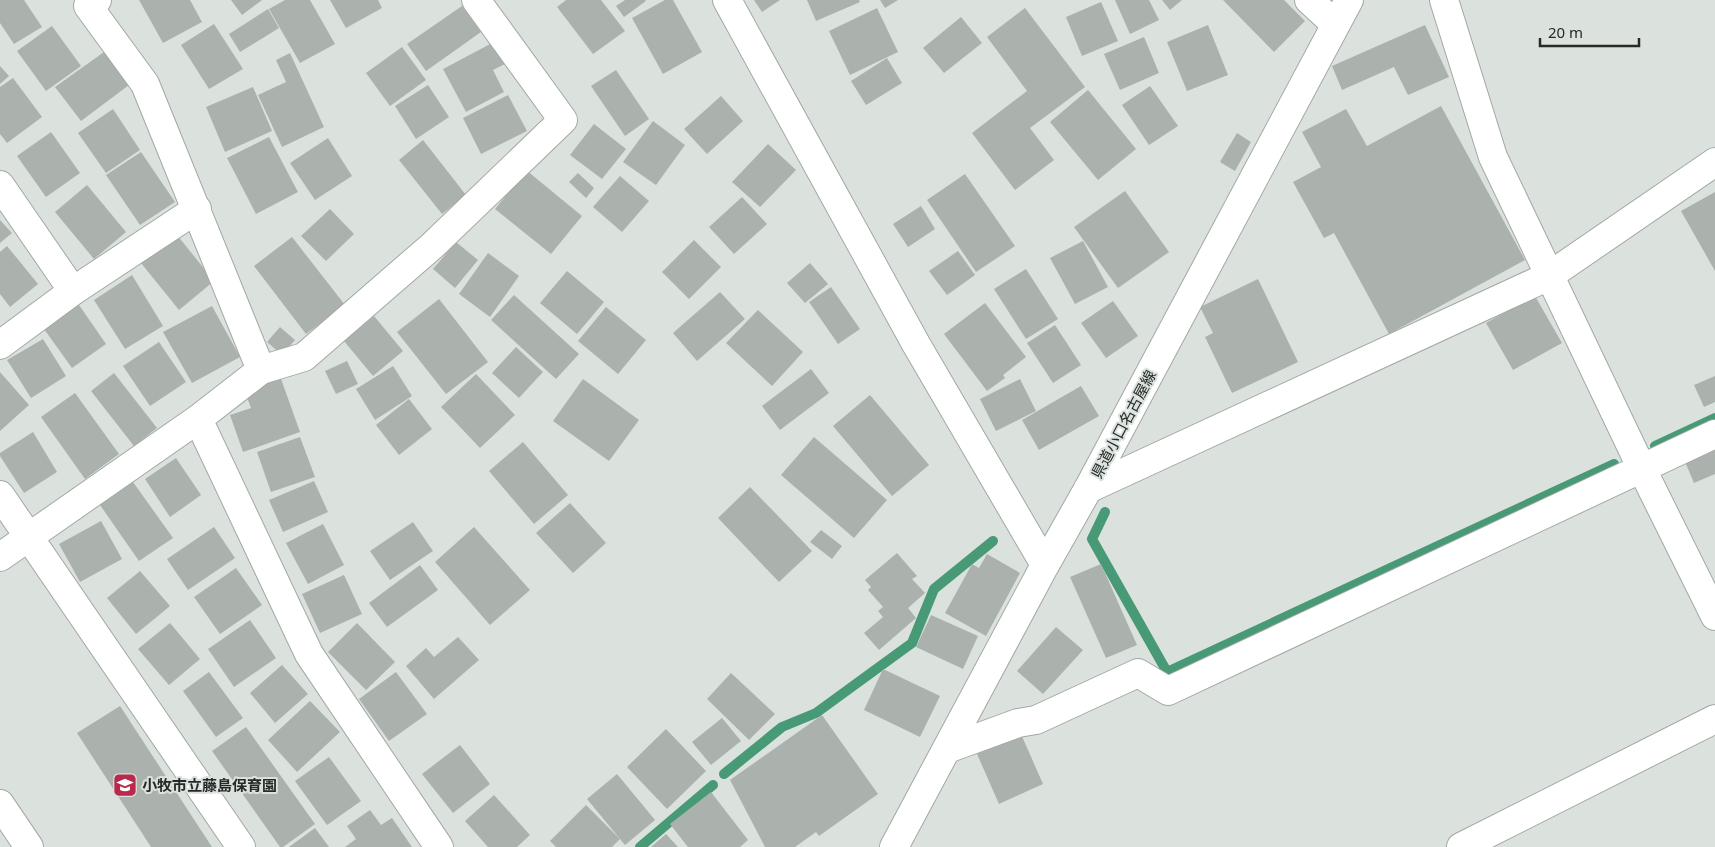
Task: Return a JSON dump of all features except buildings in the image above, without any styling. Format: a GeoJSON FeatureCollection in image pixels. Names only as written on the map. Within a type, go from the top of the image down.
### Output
{"type":"FeatureCollection","features":[{"type":"Feature","properties":{"kind":"street"},"geometry":{"type":"LineString","coordinates":[[0,557],[198,419],[261,370],[304,357],[432,246],[563,120],[476,0]]}},
{"type":"Feature","properties":{"kind":"street"},"geometry":{"type":"LineString","coordinates":[[727,0],[916,344],[1045,565]]}},
{"type":"Feature","properties":{"kind":"street"},"geometry":{"type":"LineString","coordinates":[[1309,0],[1335,24]]}},
{"type":"Feature","properties":{"kind":"street","name":"県道小口名古屋線"},"geometry":{"type":"LineString","coordinates":[[894,847],[1349,0]]}},
{"type":"Feature","properties":{"kind":"street"},"geometry":{"type":"LineString","coordinates":[[1444,0],[1493,157],[1642,469],[1715,616]]}},
{"type":"Feature","properties":{"kind":"street"},"geometry":{"type":"LineString","coordinates":[[90,2],[145,84],[261,370]]}},
{"type":"Feature","properties":{"kind":"street"},"geometry":{"type":"LineString","coordinates":[[1088,489],[1549,276],[1715,162]]}},
{"type":"Feature","properties":{"kind":"street"},"geometry":{"type":"LineString","coordinates":[[0,185],[73,291]]}},
{"type":"Feature","properties":{"kind":"street"},"geometry":{"type":"LineString","coordinates":[[0,345],[73,291],[197,209]]}},
{"type":"Feature","properties":{"kind":"street"},"geometry":{"type":"LineString","coordinates":[[198,419],[309,654],[439,847]]}},
{"type":"Feature","properties":{"kind":"street"},"geometry":{"type":"LineString","coordinates":[[947,749],[1018,723],[1036,720],[1138,673],[1168,691],[1715,434]]}},
{"type":"Feature","properties":{"kind":"street"},"geometry":{"type":"LineString","coordinates":[[0,495],[241,847]]}},
{"type":"Feature","properties":{"kind":"street"},"geometry":{"type":"LineString","coordinates":[[1461,847],[1715,719]]}},
{"type":"Feature","properties":{"kind":"street"},"geometry":{"type":"LineString","coordinates":[[0,804],[29,847]]}},
{"type":"Feature","properties":{"kind":"waterway"},"geometry":{"type":"LineString","coordinates":[[1655,446],[1715,418]]}},
{"type":"Feature","properties":{"kind":"waterway"},"geometry":{"type":"LineString","coordinates":[[1105,512],[1092,539],[1167,672],[1614,464]]}},
{"type":"Feature","properties":{"kind":"waterway"},"geometry":{"type":"LineString","coordinates":[[724,774],[782,727],[816,713],[912,643],[934,589],[993,541]]}},
{"type":"Feature","properties":{"kind":"waterway"},"geometry":{"type":"LineString","coordinates":[[640,847],[713,785]]}},
{"type":"Feature","properties":{"kind":"place","name":"小牧市立藤島保育園"},"geometry":{"type":"Point","coordinates":[125,785]}}]}
